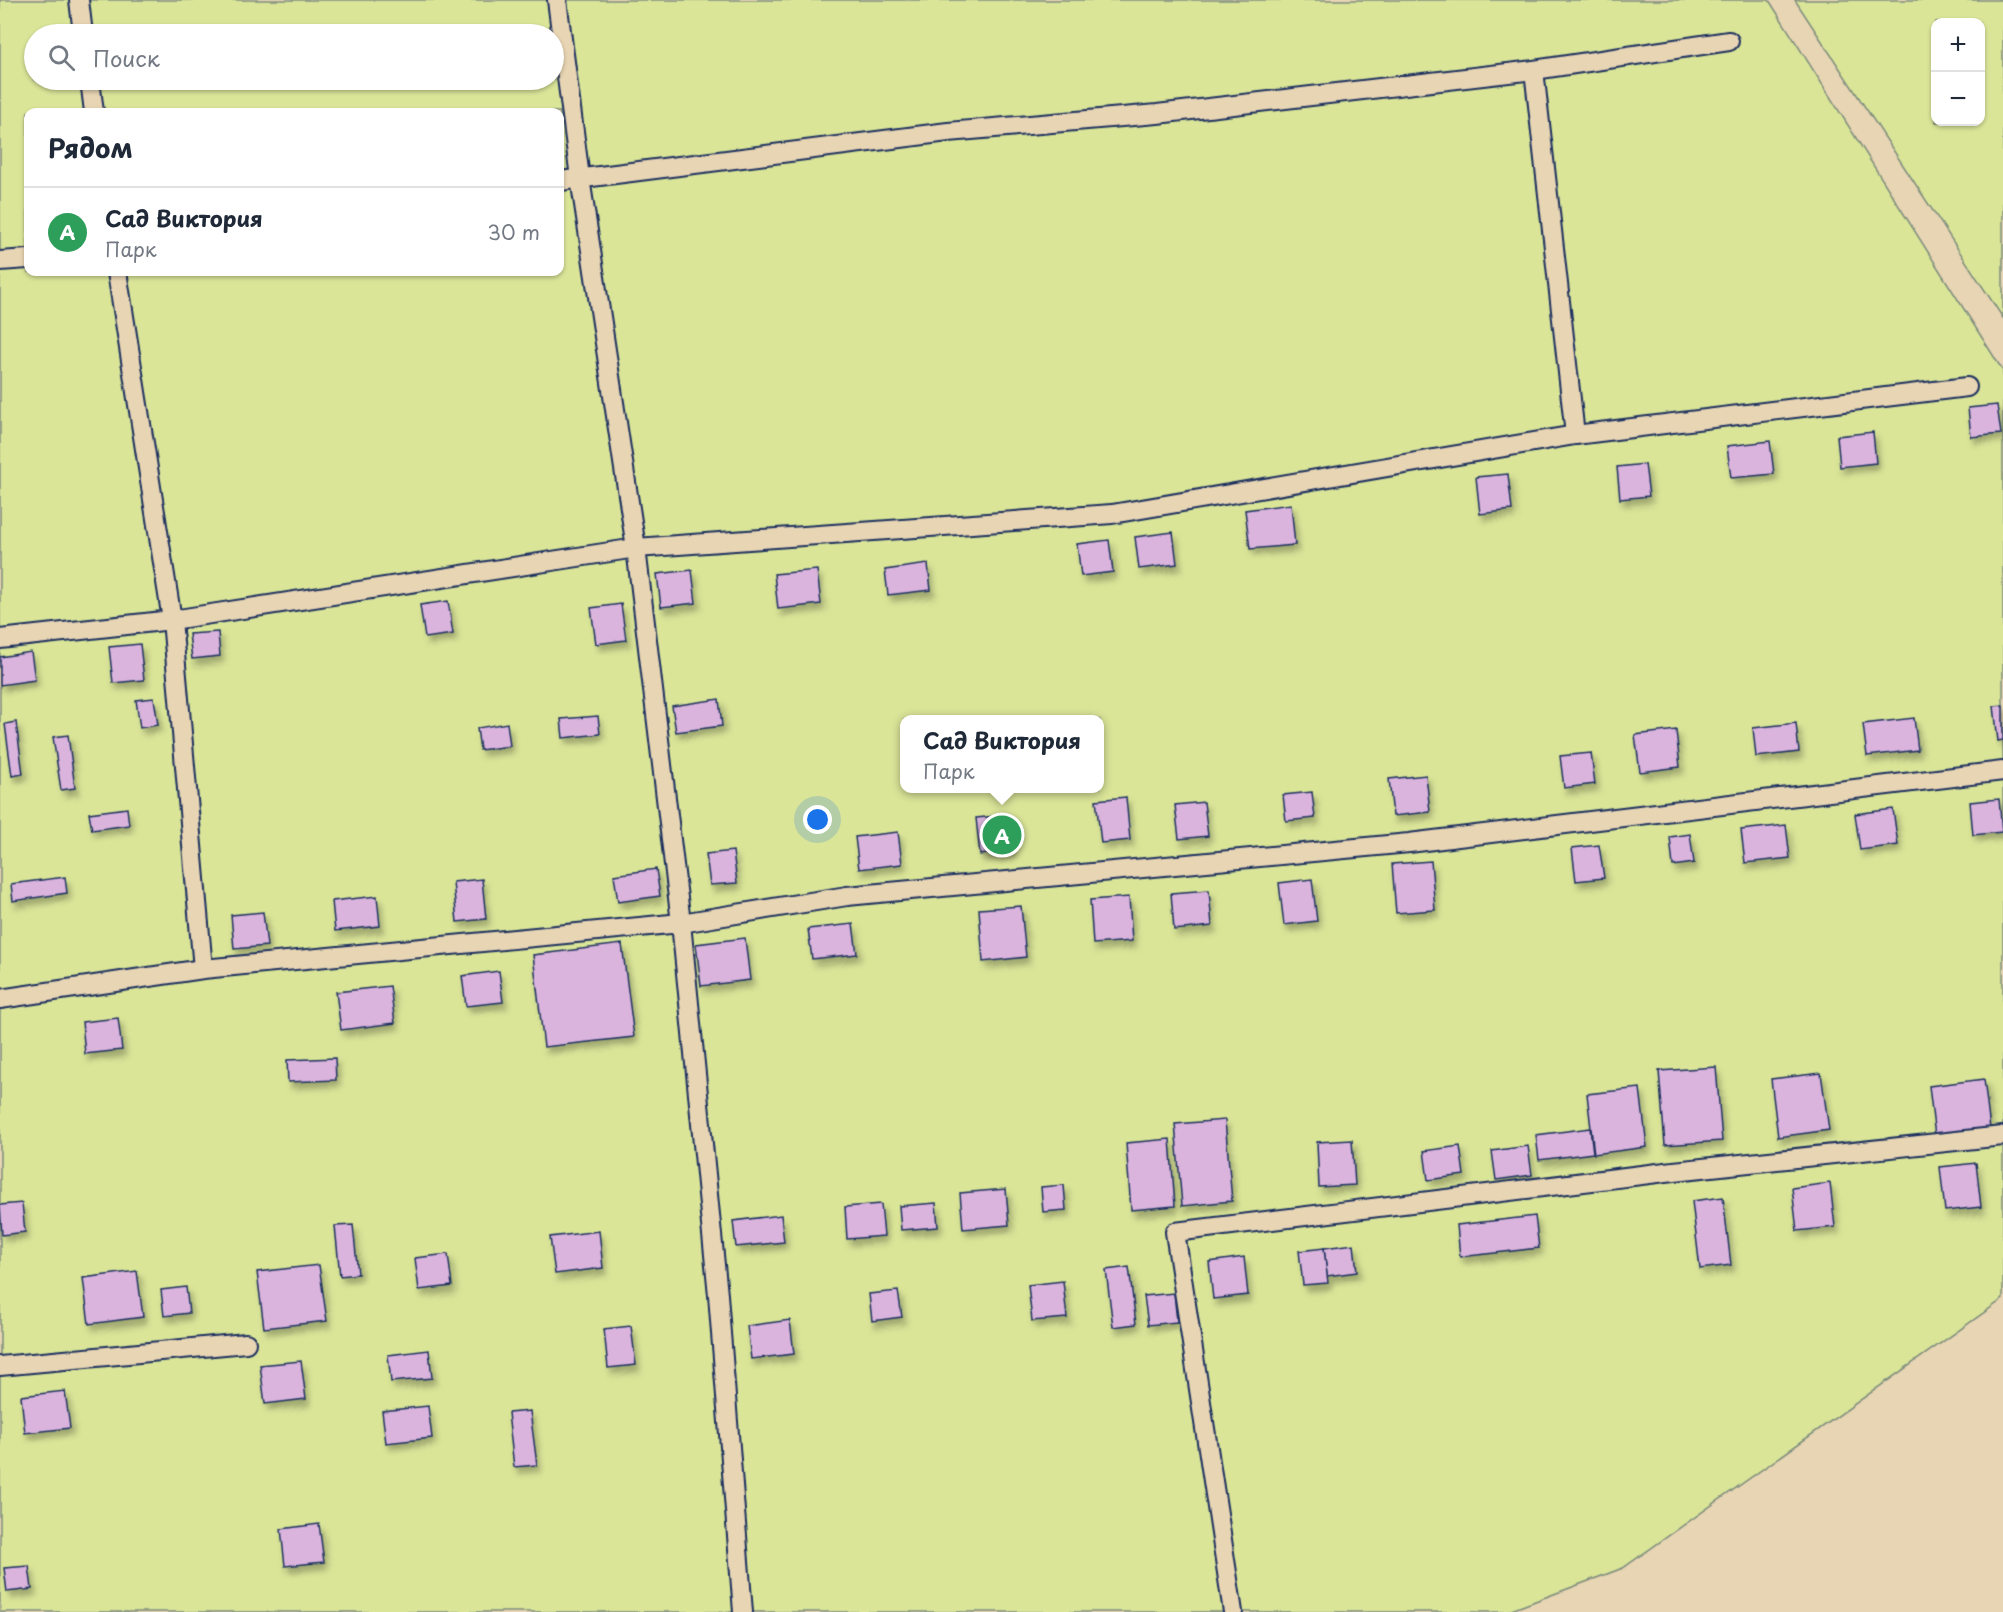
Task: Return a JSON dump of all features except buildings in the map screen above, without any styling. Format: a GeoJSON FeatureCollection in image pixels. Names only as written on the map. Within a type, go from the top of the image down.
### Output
{"type":"FeatureCollection","features":[{"type":"Feature","properties":{"kind":"lane"},"geometry":{"type":"LineString","coordinates":[[79,0],[82,24]]}},
{"type":"Feature","properties":{"kind":"lane"},"geometry":{"type":"LineString","coordinates":[[557,0],[560,24]]}},
{"type":"Feature","properties":{"kind":"lane"},"geometry":{"type":"LineString","coordinates":[[564,180],[948,132],[1157,114],[1534,70],[1729,41]]}},
{"type":"Feature","properties":{"kind":"lane"},"geometry":{"type":"LineString","coordinates":[[564,54],[580,178],[636,548],[681,923],[718,1295],[743,1612]]}},
{"type":"Feature","properties":{"kind":"lane"},"geometry":{"type":"LineString","coordinates":[[1534,70],[1575,435]]}},
{"type":"Feature","properties":{"kind":"lane"},"geometry":{"type":"LineString","coordinates":[[91,90],[94,108]]}},
{"type":"Feature","properties":{"kind":"lane"},"geometry":{"type":"LineString","coordinates":[[0,261],[24,258]]}},
{"type":"Feature","properties":{"kind":"lane"},"geometry":{"type":"LineString","coordinates":[[118,276],[172,620],[203,969]]}},
{"type":"Feature","properties":{"kind":"lane"},"geometry":{"type":"LineString","coordinates":[[0,639],[172,620],[636,548],[1112,514],[1575,435],[1967,387]]}},
{"type":"Feature","properties":{"kind":"lane"},"geometry":{"type":"LineString","coordinates":[[0,999],[203,969],[681,923],[848,896],[1409,843],[2003,771]]}},
{"type":"Feature","properties":{"kind":"lane"},"geometry":{"type":"LineString","coordinates":[[1233,1612],[1175,1232],[1674,1171],[2003,1136]]}},
{"type":"Feature","properties":{"kind":"lane"},"geometry":{"type":"LineString","coordinates":[[0,1366],[246,1343]]}},
{"type":"Feature","properties":{"kind":"green space"},"geometry":{"type":"Polygon","coordinates":[[[0,0],[1769,0],[2003,371],[2003,1299],[1623,1568],[1506,1612],[0,1612],[0,0]]]}},
{"type":"Feature","properties":{"kind":"green space"},"geometry":{"type":"Polygon","coordinates":[[[1795,0],[2003,0],[2003,318],[1795,0]]]}},
{"type":"Feature","properties":{"kind":"place","name":"Сад Виктория"},"geometry":{"type":"Point","coordinates":[1002,835]}}]}
